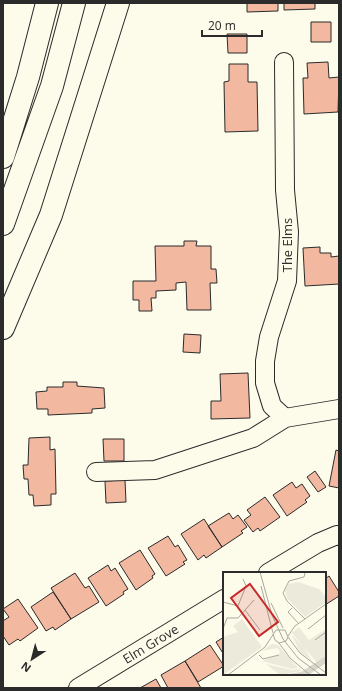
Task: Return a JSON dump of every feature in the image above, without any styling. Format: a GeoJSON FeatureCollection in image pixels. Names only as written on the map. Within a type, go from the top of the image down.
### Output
{"type":"FeatureCollection","features":[{"type":"Feature","properties":{"kind":"highway"},"geometry":{"type":"LineString","coordinates":[[3,157],[28,77],[47,3]]}},
{"type":"Feature","properties":{"kind":"highway"},"geometry":{"type":"LineString","coordinates":[[3,224],[52,86],[74,3]]}},
{"type":"Feature","properties":{"kind":"highway"},"geometry":{"type":"LineString","coordinates":[[3,328],[51,215],[118,3]]}},
{"type":"Feature","properties":{"kind":"street","name":"The Elms"},"geometry":{"type":"LineString","coordinates":[[284,62],[285,190],[289,232],[287,281],[269,337],[265,361],[265,383],[272,406],[285,418]]}},
{"type":"Feature","properties":{"kind":"street"},"geometry":{"type":"LineString","coordinates":[[96,472],[155,470],[253,438],[285,418],[339,409]]}},
{"type":"Feature","properties":{"kind":"street"},"geometry":{"type":"LineString","coordinates":[[270,572],[318,543],[337,535],[339,536]]}},
{"type":"Feature","properties":{"kind":"street","name":"Elm Grove"},"geometry":{"type":"LineString","coordinates":[[78,688],[223,600]]}},
{"type":"Feature","properties":{"kind":"building"},"geometry":{"type":"Polygon","coordinates":[[[247,3],[278,3],[278,11],[247,12],[247,3]]]}},
{"type":"Feature","properties":{"kind":"building"},"geometry":{"type":"Polygon","coordinates":[[[284,3],[315,3],[315,9],[284,10],[284,3]]]}},
{"type":"Feature","properties":{"kind":"building"},"geometry":{"type":"Polygon","coordinates":[[[311,22],[331,22],[331,42],[311,42],[311,22]]]}},
{"type":"Feature","properties":{"kind":"building"},"geometry":{"type":"Polygon","coordinates":[[[227,34],[247,34],[247,53],[228,53],[227,34]]]}},
{"type":"Feature","properties":{"kind":"building"},"geometry":{"type":"Polygon","coordinates":[[[328,62],[329,78],[339,77],[338,112],[304,114],[303,78],[308,78],[307,63],[328,62]]]}},
{"type":"Feature","properties":{"kind":"building"},"geometry":{"type":"Polygon","coordinates":[[[229,64],[248,64],[248,82],[257,82],[258,131],[225,132],[224,82],[229,81],[229,64]]]}},
{"type":"Feature","properties":{"kind":"building"},"geometry":{"type":"Polygon","coordinates":[[[184,241],[197,241],[196,246],[211,246],[211,269],[216,269],[217,283],[210,283],[211,310],[187,310],[186,282],[176,283],[176,290],[156,291],[156,298],[151,298],[152,311],[139,311],[139,300],[133,300],[133,281],[156,281],[155,246],[184,246],[184,241]]]}},
{"type":"Feature","properties":{"kind":"building"},"geometry":{"type":"Polygon","coordinates":[[[320,247],[320,253],[331,253],[331,257],[339,256],[339,284],[305,286],[303,248],[320,247]]]}},
{"type":"Feature","properties":{"kind":"building"},"geometry":{"type":"Polygon","coordinates":[[[184,334],[201,335],[200,353],[183,352],[184,334]]]}},
{"type":"Feature","properties":{"kind":"building"},"geometry":{"type":"Polygon","coordinates":[[[248,373],[250,418],[211,419],[211,401],[221,401],[220,374],[248,373]]]}},
{"type":"Feature","properties":{"kind":"building"},"geometry":{"type":"Polygon","coordinates":[[[63,382],[77,382],[77,386],[104,388],[105,408],[92,409],[92,413],[48,415],[48,409],[37,409],[36,392],[47,391],[47,387],[63,387],[63,382]]]}},
{"type":"Feature","properties":{"kind":"building"},"geometry":{"type":"Polygon","coordinates":[[[50,437],[50,450],[55,449],[56,494],[51,494],[51,505],[34,506],[33,495],[29,495],[28,479],[24,479],[23,465],[28,465],[29,438],[50,437]]]}},
{"type":"Feature","properties":{"kind":"building"},"geometry":{"type":"Polygon","coordinates":[[[103,439],[124,439],[124,461],[104,461],[103,439]]]}},
{"type":"Feature","properties":{"kind":"building"},"geometry":{"type":"Polygon","coordinates":[[[336,450],[339,451],[339,488],[329,486],[336,450]]]}},
{"type":"Feature","properties":{"kind":"building"},"geometry":{"type":"Polygon","coordinates":[[[315,471],[326,487],[318,492],[307,477],[315,471]]]}},
{"type":"Feature","properties":{"kind":"building"},"geometry":{"type":"Polygon","coordinates":[[[125,480],[126,502],[106,503],[105,481],[125,480]]]}},
{"type":"Feature","properties":{"kind":"building"},"geometry":{"type":"Polygon","coordinates":[[[292,482],[296,488],[302,484],[310,496],[305,500],[307,502],[287,516],[273,495],[292,482]]]}},
{"type":"Feature","properties":{"kind":"building"},"geometry":{"type":"Polygon","coordinates":[[[265,497],[280,517],[260,531],[258,528],[253,532],[244,520],[251,515],[247,510],[265,497]]]}},
{"type":"Feature","properties":{"kind":"building"},"geometry":{"type":"Polygon","coordinates":[[[229,513],[233,519],[238,515],[247,527],[241,531],[243,533],[222,547],[208,526],[229,513]]]}},
{"type":"Feature","properties":{"kind":"building"},"geometry":{"type":"Polygon","coordinates":[[[204,519],[222,547],[206,558],[204,555],[198,560],[181,534],[204,519]]]}},
{"type":"Feature","properties":{"kind":"building"},"geometry":{"type":"Polygon","coordinates":[[[168,536],[175,547],[178,545],[187,560],[183,562],[185,564],[166,576],[148,548],[168,536]]]}},
{"type":"Feature","properties":{"kind":"building"},"geometry":{"type":"Polygon","coordinates":[[[140,550],[155,574],[152,576],[153,578],[136,590],[119,563],[140,550]]]}},
{"type":"Feature","properties":{"kind":"building"},"geometry":{"type":"Polygon","coordinates":[[[108,565],[111,571],[115,568],[128,589],[123,592],[124,594],[106,606],[88,578],[108,565]]]}},
{"type":"Feature","properties":{"kind":"building"},"geometry":{"type":"Polygon","coordinates":[[[75,573],[85,588],[89,586],[99,602],[71,619],[51,588],[75,573]]]}},
{"type":"Feature","properties":{"kind":"building"},"geometry":{"type":"Polygon","coordinates":[[[329,576],[339,592],[339,596],[326,604],[326,578],[329,576]]]}},
{"type":"Feature","properties":{"kind":"building"},"geometry":{"type":"Polygon","coordinates":[[[53,592],[71,619],[55,630],[53,627],[46,631],[31,607],[53,592]]]}},
{"type":"Feature","properties":{"kind":"building"},"geometry":{"type":"Polygon","coordinates":[[[18,599],[38,628],[20,641],[18,639],[9,645],[3,636],[3,621],[9,617],[3,609],[18,599]]]}},
{"type":"Feature","properties":{"kind":"building"},"geometry":{"type":"Polygon","coordinates":[[[223,638],[223,653],[216,642],[223,638]]]}},
{"type":"Feature","properties":{"kind":"building"},"geometry":{"type":"Polygon","coordinates":[[[210,645],[223,667],[198,682],[185,661],[210,645]]]}},
{"type":"Feature","properties":{"kind":"building"},"geometry":{"type":"Polygon","coordinates":[[[185,661],[201,688],[168,688],[161,675],[185,661]]]}},
{"type":"Feature","properties":{"kind":"building"},"geometry":{"type":"Polygon","coordinates":[[[156,679],[161,688],[140,688],[156,679]]]}}]}
